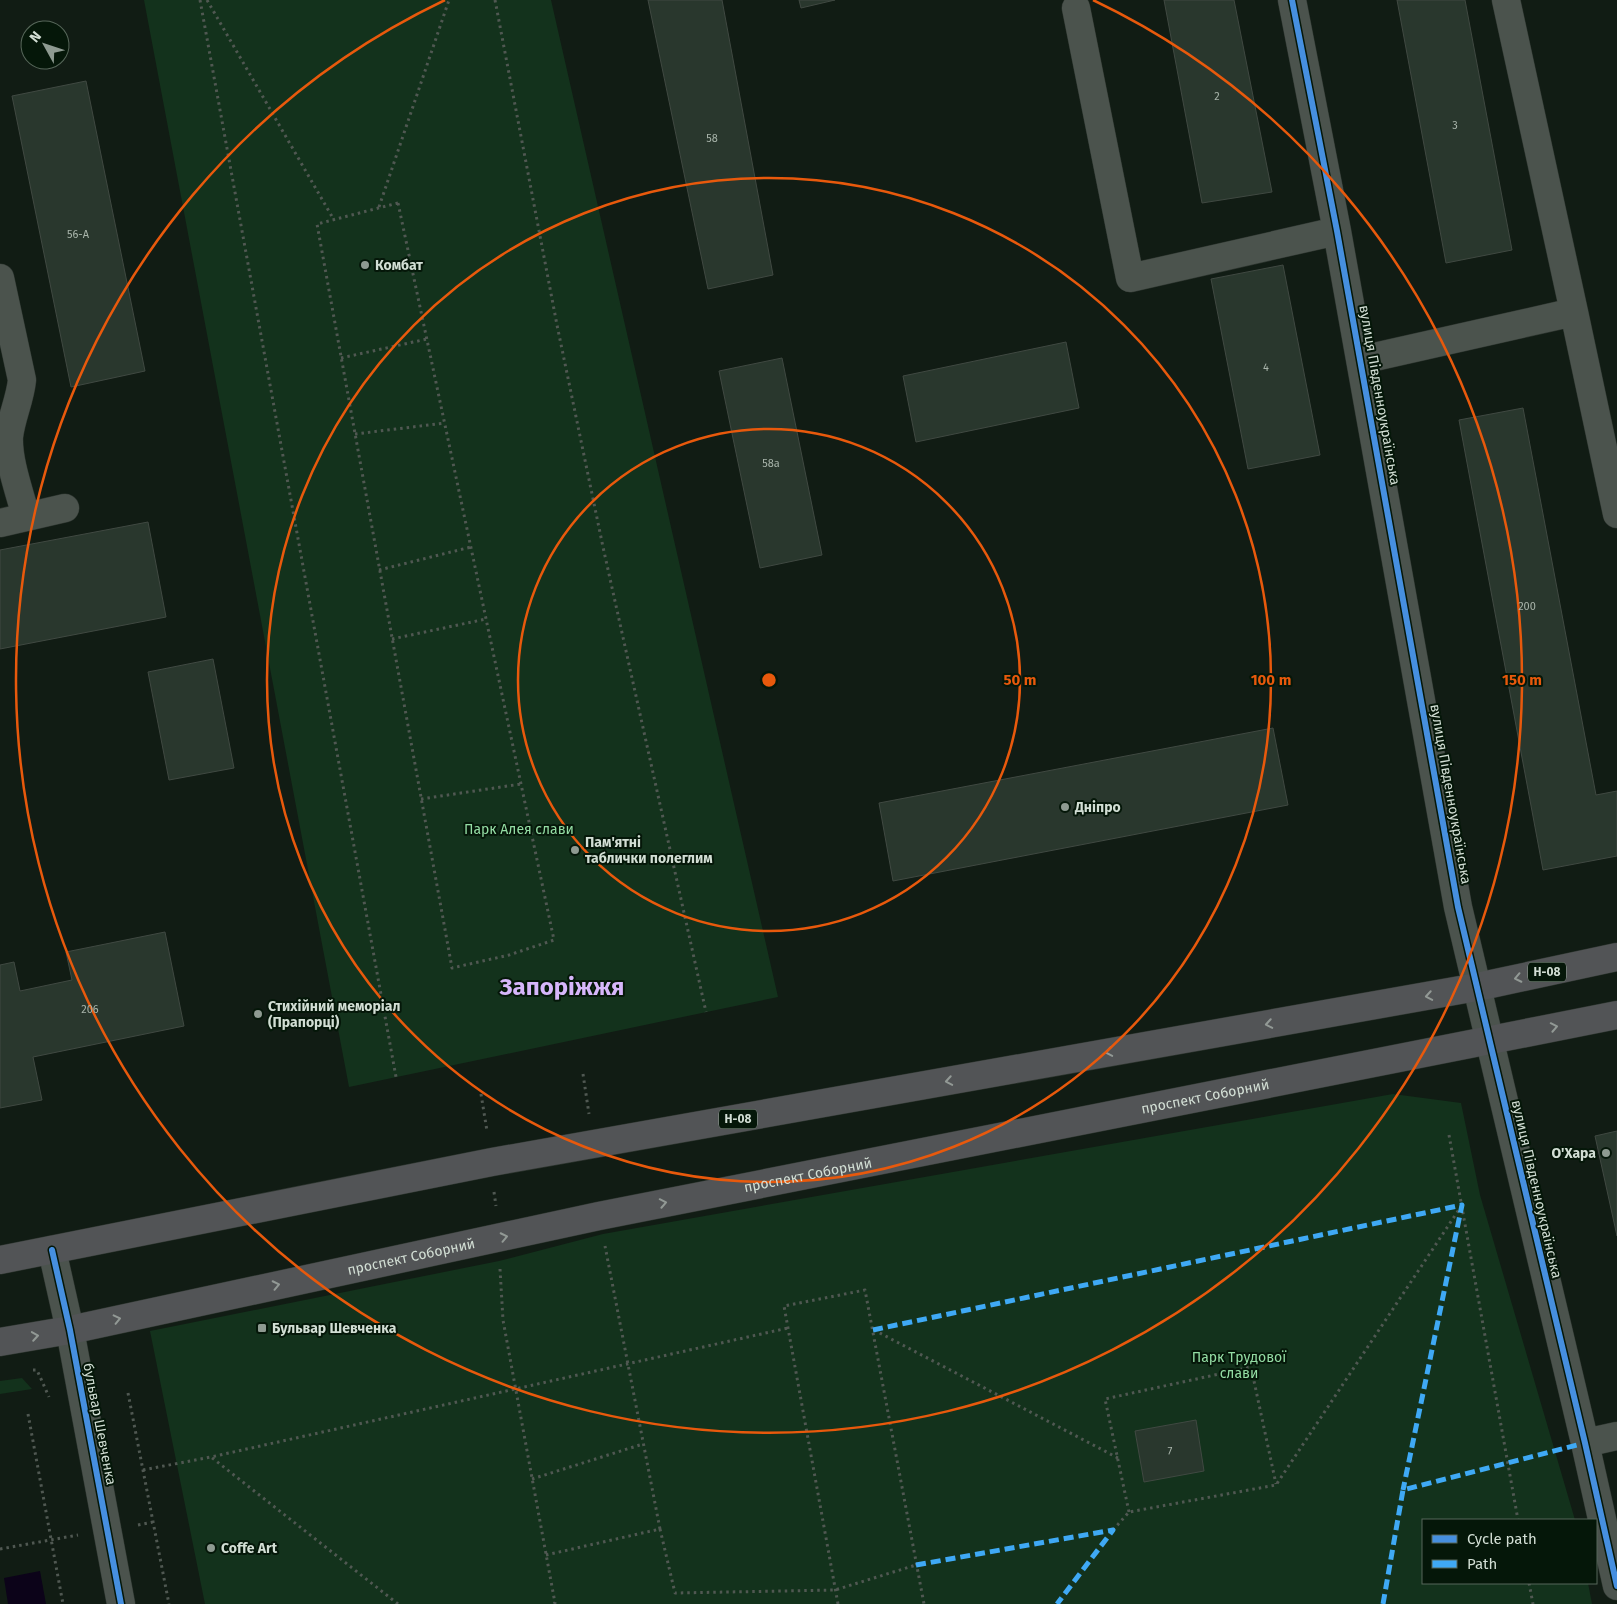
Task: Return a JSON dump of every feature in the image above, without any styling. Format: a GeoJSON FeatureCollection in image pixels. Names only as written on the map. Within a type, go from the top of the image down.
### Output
{"type":"FeatureCollection","features":[{"type":"Feature","properties":{"kind":"main road","name":"Н-08"},"geometry":{"type":"LineString","coordinates":[[0,1260],[492,1162],[1477,987],[1617,957]]}},
{"type":"Feature","properties":{"kind":"main road","name":"проспект Соборний"},"geometry":{"type":"LineString","coordinates":[[0,1342],[70,1330],[600,1216],[1617,1014]]}},
{"type":"Feature","properties":{"kind":"street","name":"вулиця Південноукраїнська"},"geometry":{"type":"LineString","coordinates":[[1292,0],[1361,360],[1458,907],[1617,1586]]}},
{"type":"Feature","properties":{"kind":"street"},"geometry":{"type":"LineString","coordinates":[[1506,0],[1617,514]]}},
{"type":"Feature","properties":{"kind":"street"},"geometry":{"type":"LineString","coordinates":[[1076,8],[1130,278],[1337,231]]}},
{"type":"Feature","properties":{"kind":"street"},"geometry":{"type":"LineString","coordinates":[[0,278],[22,380],[21,393],[13,417],[9,438],[13,520],[65,508]]}},
{"type":"Feature","properties":{"kind":"street"},"geometry":{"type":"LineString","coordinates":[[1361,360],[1574,312]]}},
{"type":"Feature","properties":{"kind":"street","name":"бульвар Шевченка"},"geometry":{"type":"LineString","coordinates":[[52,1250],[70,1330],[121,1604]]}},
{"type":"Feature","properties":{"kind":"street"},"geometry":{"type":"LineString","coordinates":[[1585,1444],[1617,1436]]}},
{"type":"Feature","properties":{"kind":"path"},"geometry":{"type":"LineString","coordinates":[[200,0],[396,1077]]}},
{"type":"Feature","properties":{"kind":"path"},"geometry":{"type":"LineString","coordinates":[[207,0],[334,220]]}},
{"type":"Feature","properties":{"kind":"path"},"geometry":{"type":"LineString","coordinates":[[379,208],[449,0]]}},
{"type":"Feature","properties":{"kind":"path"},"geometry":{"type":"LineString","coordinates":[[495,0],[563,354],[603,547],[706,1012]]}},
{"type":"Feature","properties":{"kind":"path"},"geometry":{"type":"LineString","coordinates":[[398,203],[554,940],[509,954],[452,968],[317,224],[334,220],[398,203]]}},
{"type":"Feature","properties":{"kind":"path"},"geometry":{"type":"LineString","coordinates":[[341,358],[427,339]]}},
{"type":"Feature","properties":{"kind":"path"},"geometry":{"type":"LineString","coordinates":[[355,434],[445,423]]}},
{"type":"Feature","properties":{"kind":"path"},"geometry":{"type":"LineString","coordinates":[[380,570],[471,546]]}},
{"type":"Feature","properties":{"kind":"path"},"geometry":{"type":"LineString","coordinates":[[392,640],[486,619]]}},
{"type":"Feature","properties":{"kind":"path"},"geometry":{"type":"LineString","coordinates":[[421,799],[521,784]]}},
{"type":"Feature","properties":{"kind":"path"},"geometry":{"type":"LineString","coordinates":[[583,1074],[594,1144]]}},
{"type":"Feature","properties":{"kind":"path"},"geometry":{"type":"LineString","coordinates":[[481,1094],[492,1162],[504,1320],[555,1603],[552,1604]]}},
{"type":"Feature","properties":{"kind":"path"},"geometry":{"type":"LineString","coordinates":[[1449,1135],[1518,1519]]}},
{"type":"Feature","properties":{"kind":"path"},"geometry":{"type":"LineString","coordinates":[[1113,1530],[1129,1512],[1276,1485],[1462,1205]]}},
{"type":"Feature","properties":{"kind":"path"},"geometry":{"type":"LineString","coordinates":[[600,1216],[627,1364],[674,1593],[835,1590],[916,1565]]}},
{"type":"Feature","properties":{"kind":"path"},"geometry":{"type":"LineString","coordinates":[[838,1604],[784,1306],[866,1290],[924,1604]]}},
{"type":"Feature","properties":{"kind":"path"},"geometry":{"type":"LineString","coordinates":[[143,1470],[211,1457],[788,1328]]}},
{"type":"Feature","properties":{"kind":"path"},"geometry":{"type":"LineString","coordinates":[[873,1330],[1118,1458]]}},
{"type":"Feature","properties":{"kind":"path"},"geometry":{"type":"LineString","coordinates":[[1129,1512],[1105,1400],[1251,1367],[1276,1485]]}},
{"type":"Feature","properties":{"kind":"path"},"geometry":{"type":"LineString","coordinates":[[27,1371],[36,1370],[50,1400]]}},
{"type":"Feature","properties":{"kind":"path"},"geometry":{"type":"LineString","coordinates":[[128,1393],[168,1604]]}},
{"type":"Feature","properties":{"kind":"path"},"geometry":{"type":"LineString","coordinates":[[28,1414],[63,1604]]}},
{"type":"Feature","properties":{"kind":"path"},"geometry":{"type":"LineString","coordinates":[[532,1480],[643,1444]]}},
{"type":"Feature","properties":{"kind":"path"},"geometry":{"type":"LineString","coordinates":[[211,1457],[398,1604]]}},
{"type":"Feature","properties":{"kind":"path"},"geometry":{"type":"LineString","coordinates":[[546,1555],[660,1528]]}},
{"type":"Feature","properties":{"kind":"path"},"geometry":{"type":"LineString","coordinates":[[1529,1584],[1533,1604]]}},
{"type":"Feature","properties":{"kind":"green space","name":"Парк Алея слави"},"geometry":{"type":"Polygon","coordinates":[[[144,0],[551,0],[778,997],[349,1087],[144,0]]]}},
{"type":"Feature","properties":{"kind":"green space","name":"Парк Трудової слави"},"geometry":{"type":"Polygon","coordinates":[[[1393,1094],[1461,1103],[1480,1195],[1575,1519],[1422,1519],[1422,1584],[1588,1584],[1592,1604],[205,1604],[150,1331],[499,1261],[603,1234],[1393,1094]]]}},
{"type":"Feature","properties":{"kind":"green space"},"geometry":{"type":"Polygon","coordinates":[[[22,1378],[32,1389],[0,1394],[0,1381],[22,1378]]]}},
{"type":"Feature","properties":{"kind":"shaded area"},"geometry":{"type":"Polygon","coordinates":[[[40,1571],[46,1604],[8,1604],[4,1578],[40,1571]]]}},
{"type":"Feature","properties":{"kind":"building"},"geometry":{"type":"Polygon","coordinates":[[[648,0],[722,0],[773,275],[708,289],[648,0]]]}},
{"type":"Feature","properties":{"kind":"building"},"geometry":{"type":"Polygon","coordinates":[[[799,0],[835,0],[801,8],[799,0]]]}},
{"type":"Feature","properties":{"kind":"building"},"geometry":{"type":"Polygon","coordinates":[[[1164,0],[1234,0],[1272,192],[1202,203],[1164,0]]]}},
{"type":"Feature","properties":{"kind":"building"},"geometry":{"type":"Polygon","coordinates":[[[1397,0],[1465,0],[1512,250],[1446,263],[1397,0]]]}},
{"type":"Feature","properties":{"kind":"building"},"geometry":{"type":"Polygon","coordinates":[[[86,81],[145,371],[71,387],[12,96],[86,81]]]}},
{"type":"Feature","properties":{"kind":"building"},"geometry":{"type":"Polygon","coordinates":[[[1283,265],[1320,455],[1248,469],[1211,279],[1283,265]]]}},
{"type":"Feature","properties":{"kind":"building"},"geometry":{"type":"Polygon","coordinates":[[[1066,342],[1079,408],[916,442],[903,376],[1066,342]]]}},
{"type":"Feature","properties":{"kind":"building"},"geometry":{"type":"Polygon","coordinates":[[[782,358],[822,555],[760,568],[719,371],[782,358]]]}},
{"type":"Feature","properties":{"kind":"building"},"geometry":{"type":"Polygon","coordinates":[[[1523,408],[1596,795],[1617,791],[1617,856],[1543,870],[1459,420],[1523,408]]]}},
{"type":"Feature","properties":{"kind":"building"},"geometry":{"type":"Polygon","coordinates":[[[148,522],[166,617],[0,649],[0,550],[148,522]]]}},
{"type":"Feature","properties":{"kind":"building"},"geometry":{"type":"Polygon","coordinates":[[[213,659],[234,768],[169,780],[148,672],[213,659]]]}},
{"type":"Feature","properties":{"kind":"building"},"geometry":{"type":"Polygon","coordinates":[[[1273,728],[1288,805],[893,881],[879,803],[1273,728]]]}},
{"type":"Feature","properties":{"kind":"building"},"geometry":{"type":"Polygon","coordinates":[[[165,932],[184,1026],[33,1057],[42,1100],[0,1108],[0,965],[14,962],[20,991],[72,980],[66,952],[165,932]]]}},
{"type":"Feature","properties":{"kind":"building"},"geometry":{"type":"Polygon","coordinates":[[[1617,1131],[1617,1236],[1595,1136],[1617,1131]]]}},
{"type":"Feature","properties":{"kind":"building"},"geometry":{"type":"Polygon","coordinates":[[[1196,1420],[1204,1471],[1144,1482],[1135,1431],[1196,1420]]]}},
{"type":"Feature","properties":{"kind":"marked path"},"geometry":{"type":"LineString","coordinates":[[873,1330],[1462,1205],[1403,1490]]}},
{"type":"Feature","properties":{"kind":"marked path"},"geometry":{"type":"LineString","coordinates":[[1383,1604],[1403,1490],[1585,1443]]}},
{"type":"Feature","properties":{"kind":"marked path"},"geometry":{"type":"LineString","coordinates":[[916,1565],[1113,1530],[1057,1604]]}},
{"type":"Feature","properties":{"kind":"cycle path"},"geometry":{"type":"LineString","coordinates":[[1292,0],[1337,231],[1458,907],[1617,1586]]}},
{"type":"Feature","properties":{"kind":"cycle path"},"geometry":{"type":"LineString","coordinates":[[52,1250],[70,1330],[121,1604]]}},
{"type":"Feature","properties":{"kind":"place","name":"Комбат"},"geometry":{"type":"Point","coordinates":[365,265]}},
{"type":"Feature","properties":{"kind":"place","name":"Дніпро"},"geometry":{"type":"Point","coordinates":[1065,807]}},
{"type":"Feature","properties":{"kind":"place","name":"Пам'ятні таблички полеглим"},"geometry":{"type":"Point","coordinates":[575,850]}},
{"type":"Feature","properties":{"kind":"place","name":"Стихійний меморіал (Прапорці)"},"geometry":{"type":"Point","coordinates":[258,1014]}},
{"type":"Feature","properties":{"kind":"place","name":"О'Хара"},"geometry":{"type":"Point","coordinates":[1606,1153]}},
{"type":"Feature","properties":{"kind":"place","name":"Бульвар Шевченка"},"geometry":{"type":"Point","coordinates":[262,1328]}},
{"type":"Feature","properties":{"kind":"place","name":"Coffe Art"},"geometry":{"type":"Point","coordinates":[211,1548]}},
{"type":"Feature","properties":{"kind":"district","name":"Запоріжжя"},"geometry":{"type":"Point","coordinates":[562,987]}}]}
